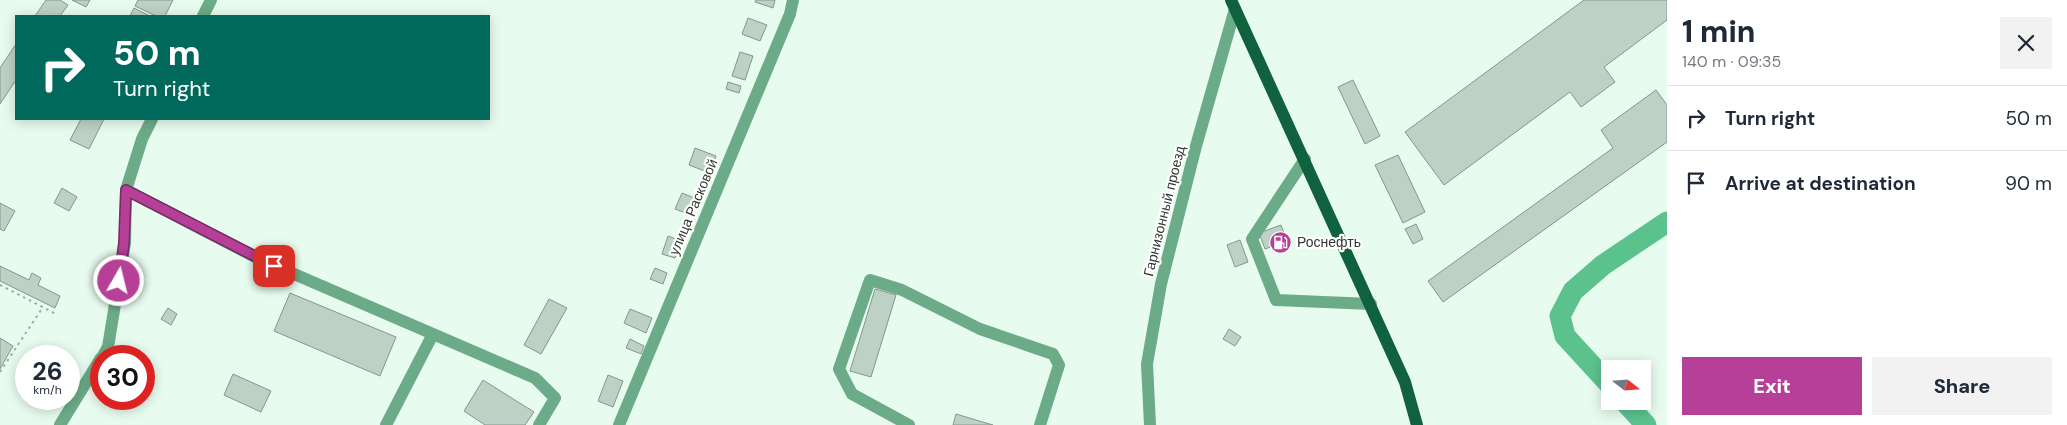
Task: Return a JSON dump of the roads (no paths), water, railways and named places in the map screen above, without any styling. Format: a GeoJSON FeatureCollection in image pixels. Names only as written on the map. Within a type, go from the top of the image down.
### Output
{"type":"FeatureCollection","features":[{"type":"Feature","properties":{"kind":"main road"},"geometry":{"type":"LineString","coordinates":[[1233,5],[1406,382],[1417,425]]}},
{"type":"Feature","properties":{"kind":"street"},"geometry":{"type":"LineString","coordinates":[[204,15],[211,0]]}},
{"type":"Feature","properties":{"kind":"street","name":"улица Расковой"},"geometry":{"type":"LineString","coordinates":[[619,425],[786,23],[793,0]]}},
{"type":"Feature","properties":{"kind":"street","name":"Гарнизонный проезд"},"geometry":{"type":"LineString","coordinates":[[1150,425],[1148,364],[1161,284],[1233,5]]}},
{"type":"Feature","properties":{"kind":"street"},"geometry":{"type":"LineString","coordinates":[[108,345],[124,243],[126,190],[142,139],[152,120]]}},
{"type":"Feature","properties":{"kind":"street"},"geometry":{"type":"LineString","coordinates":[[1305,159],[1252,239],[1276,300],[1371,304]]}},
{"type":"Feature","properties":{"kind":"street"},"geometry":{"type":"LineString","coordinates":[[126,190],[257,258],[535,378],[555,398],[539,425]]}},
{"type":"Feature","properties":{"kind":"street"},"geometry":{"type":"LineString","coordinates":[[909,425],[852,394],[839,369],[870,280],[902,290],[980,330],[1054,354],[1059,366],[1040,425]]}},
{"type":"Feature","properties":{"kind":"street"},"geometry":{"type":"LineString","coordinates":[[386,425],[433,334]]}},
{"type":"Feature","properties":{"kind":"street"},"geometry":{"type":"LineString","coordinates":[[60,425],[90,376]]}},
{"type":"Feature","properties":{"kind":"waterway"},"geometry":{"type":"LineString","coordinates":[[1601,375],[1565,336],[1560,316],[1573,291],[1603,265],[1667,222]]}},
{"type":"Feature","properties":{"kind":"waterway"},"geometry":{"type":"LineString","coordinates":[[1632,410],[1646,425]]}},
{"type":"Feature","properties":{"kind":"place","name":"Роснефть"},"geometry":{"type":"Point","coordinates":[1281,242]}}]}
